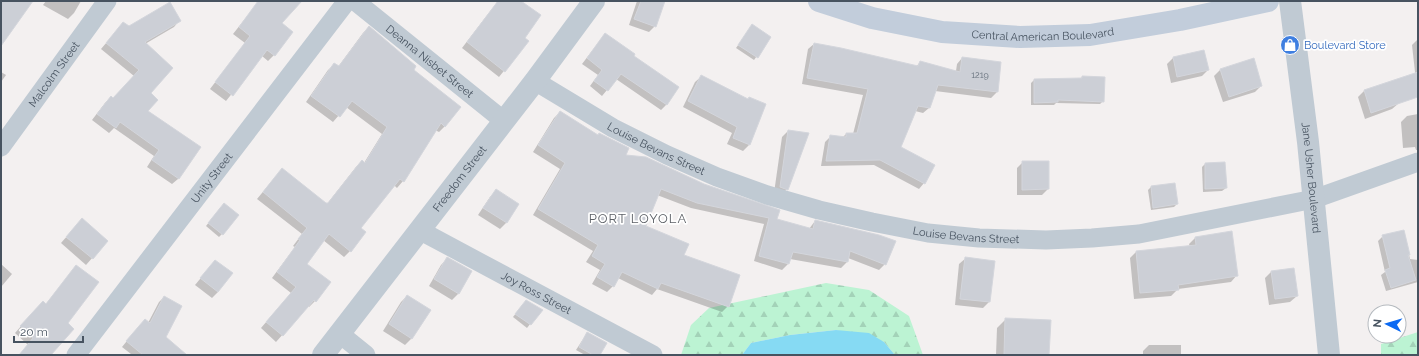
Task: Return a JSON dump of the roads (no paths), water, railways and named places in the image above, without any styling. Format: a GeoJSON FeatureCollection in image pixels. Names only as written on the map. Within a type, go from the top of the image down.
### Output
{"type":"FeatureCollection","features":[{"type":"Feature","properties":{"kind":"main road","name":"Central American Boulevard"},"geometry":{"type":"LineString","coordinates":[[819,1],[872,18],[942,32],[1020,37],[1090,35],[1180,20],[1268,1]]}},
{"type":"Feature","properties":{"kind":"street","name":"Malcolm Street"},"geometry":{"type":"LineString","coordinates":[[1,147],[107,1]]}},
{"type":"Feature","properties":{"kind":"street","name":"Unity Street"},"geometry":{"type":"LineString","coordinates":[[76,355],[347,1]]}},
{"type":"Feature","properties":{"kind":"street","name":"Deanna Nisbet Street"},"geometry":{"type":"LineString","coordinates":[[355,1],[504,121]]}},
{"type":"Feature","properties":{"kind":"street","name":"Freedom Street"},"geometry":{"type":"LineString","coordinates":[[323,355],[535,81],[594,1]]}},
{"type":"Feature","properties":{"kind":"street","name":"Jane Usher Boulevard"},"geometry":{"type":"LineString","coordinates":[[1290,1],[1308,142],[1329,355]]}},
{"type":"Feature","properties":{"kind":"street","name":"Louise Bevans Street"},"geometry":{"type":"LineString","coordinates":[[535,81],[614,128],[667,155],[717,177],[767,195],[819,210],[928,233],[980,238],[1046,240],[1139,234],[1314,199],[1418,162]]}},
{"type":"Feature","properties":{"kind":"street","name":"Joy Ross Street"},"geometry":{"type":"LineString","coordinates":[[419,230],[653,355]]}},
{"type":"Feature","properties":{"kind":"street"},"geometry":{"type":"LineString","coordinates":[[340,334],[366,355]]}},
{"type":"Feature","properties":{"kind":"water"},"geometry":{"type":"Polygon","coordinates":[[[836,330],[869,333],[884,342],[895,355],[742,355],[751,343],[790,335],[836,330]]]}},
{"type":"Feature","properties":{"kind":"place","name":"Boulevard Store"},"geometry":{"type":"Point","coordinates":[1290,45]}},
{"type":"Feature","properties":{"kind":"district","name":"PORT LOYOLA"},"geometry":{"type":"Point","coordinates":[638,218]}}]}
